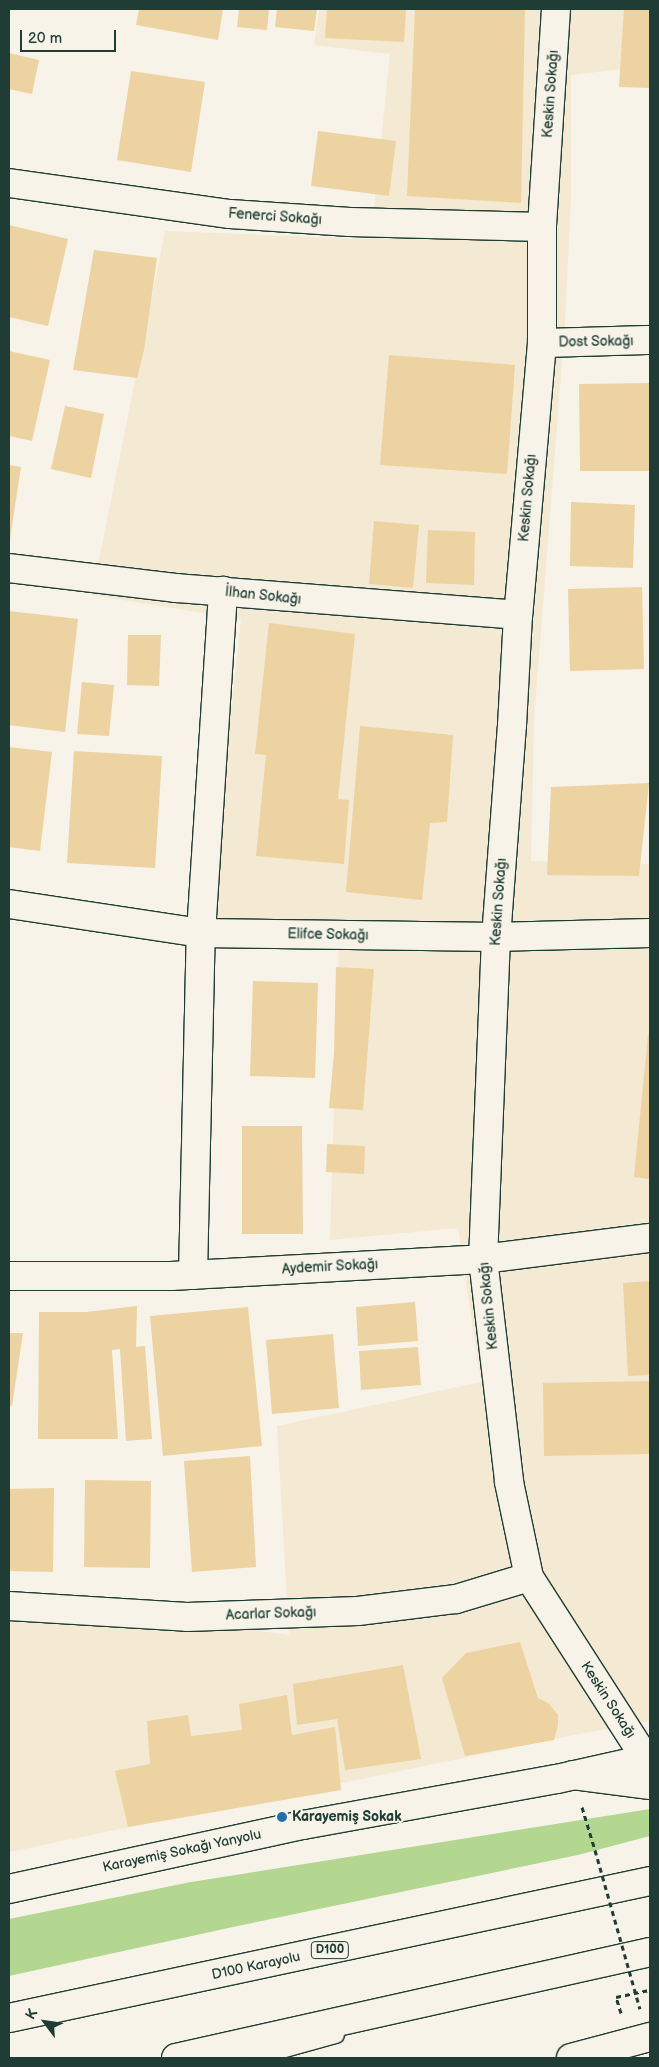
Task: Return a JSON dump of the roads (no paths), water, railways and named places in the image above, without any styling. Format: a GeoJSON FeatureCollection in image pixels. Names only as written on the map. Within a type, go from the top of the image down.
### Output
{"type":"FeatureCollection","features":[{"type":"Feature","properties":{"kind":"main road","name":"Keskin Sokağı"},"geometry":{"type":"LineString","coordinates":[[556,9],[542,227],[542,343],[518,615],[512,725],[496,937],[483,1259],[509,1482],[529,1576],[649,1767]]}},
{"type":"Feature","properties":{"kind":"main road","name":"Fenerci Sokağı"},"geometry":{"type":"LineString","coordinates":[[9,183],[230,214],[350,222],[542,227]]}},
{"type":"Feature","properties":{"kind":"main road","name":"Dost Sokağı"},"geometry":{"type":"LineString","coordinates":[[542,343],[650,340]]}},
{"type":"Feature","properties":{"kind":"main road","name":"İlhan Sokağı"},"geometry":{"type":"LineString","coordinates":[[9,568],[176,588],[308,600],[518,615]]}},
{"type":"Feature","properties":{"kind":"main road"},"geometry":{"type":"LineString","coordinates":[[193,1275],[200,933],[223,591]]}},
{"type":"Feature","properties":{"kind":"main road","name":"Elifce Sokağı"},"geometry":{"type":"LineString","coordinates":[[9,904],[200,933],[496,937],[650,933]]}},
{"type":"Feature","properties":{"kind":"main road","name":"Aydemir Sokağı"},"geometry":{"type":"LineString","coordinates":[[9,1276],[193,1275],[483,1259],[650,1238]]}},
{"type":"Feature","properties":{"kind":"main road","name":"Acarlar Sokağı"},"geometry":{"type":"LineString","coordinates":[[9,1606],[187,1617],[358,1611],[456,1599],[529,1576]]}},
{"type":"Feature","properties":{"kind":"main road","name":"Karayemiş Sokağı Yanyolu"},"geometry":{"type":"LineString","coordinates":[[9,1889],[302,1825],[574,1775],[649,1767]]}},
{"type":"Feature","properties":{"kind":"main road","name":"D100 Karayolu"},"geometry":{"type":"LineString","coordinates":[[9,2018],[650,1881]]}},
{"type":"Feature","properties":{"kind":"main road"},"geometry":{"type":"LineString","coordinates":[[176,2058],[650,1952]]}},
{"type":"Feature","properties":{"kind":"main road"},"geometry":{"type":"LineString","coordinates":[[584,1966],[650,1965]]}},
{"type":"Feature","properties":{"kind":"main road"},"geometry":{"type":"LineString","coordinates":[[571,2058],[650,2038]]}},
{"type":"Feature","properties":{"kind":"lane"},"geometry":{"type":"LineString","coordinates":[[254,2058],[584,1966]]}},
{"type":"Feature","properties":{"kind":"place","name":"Karayemiş Sokak"},"geometry":{"type":"Point","coordinates":[282,1817]}}]}
